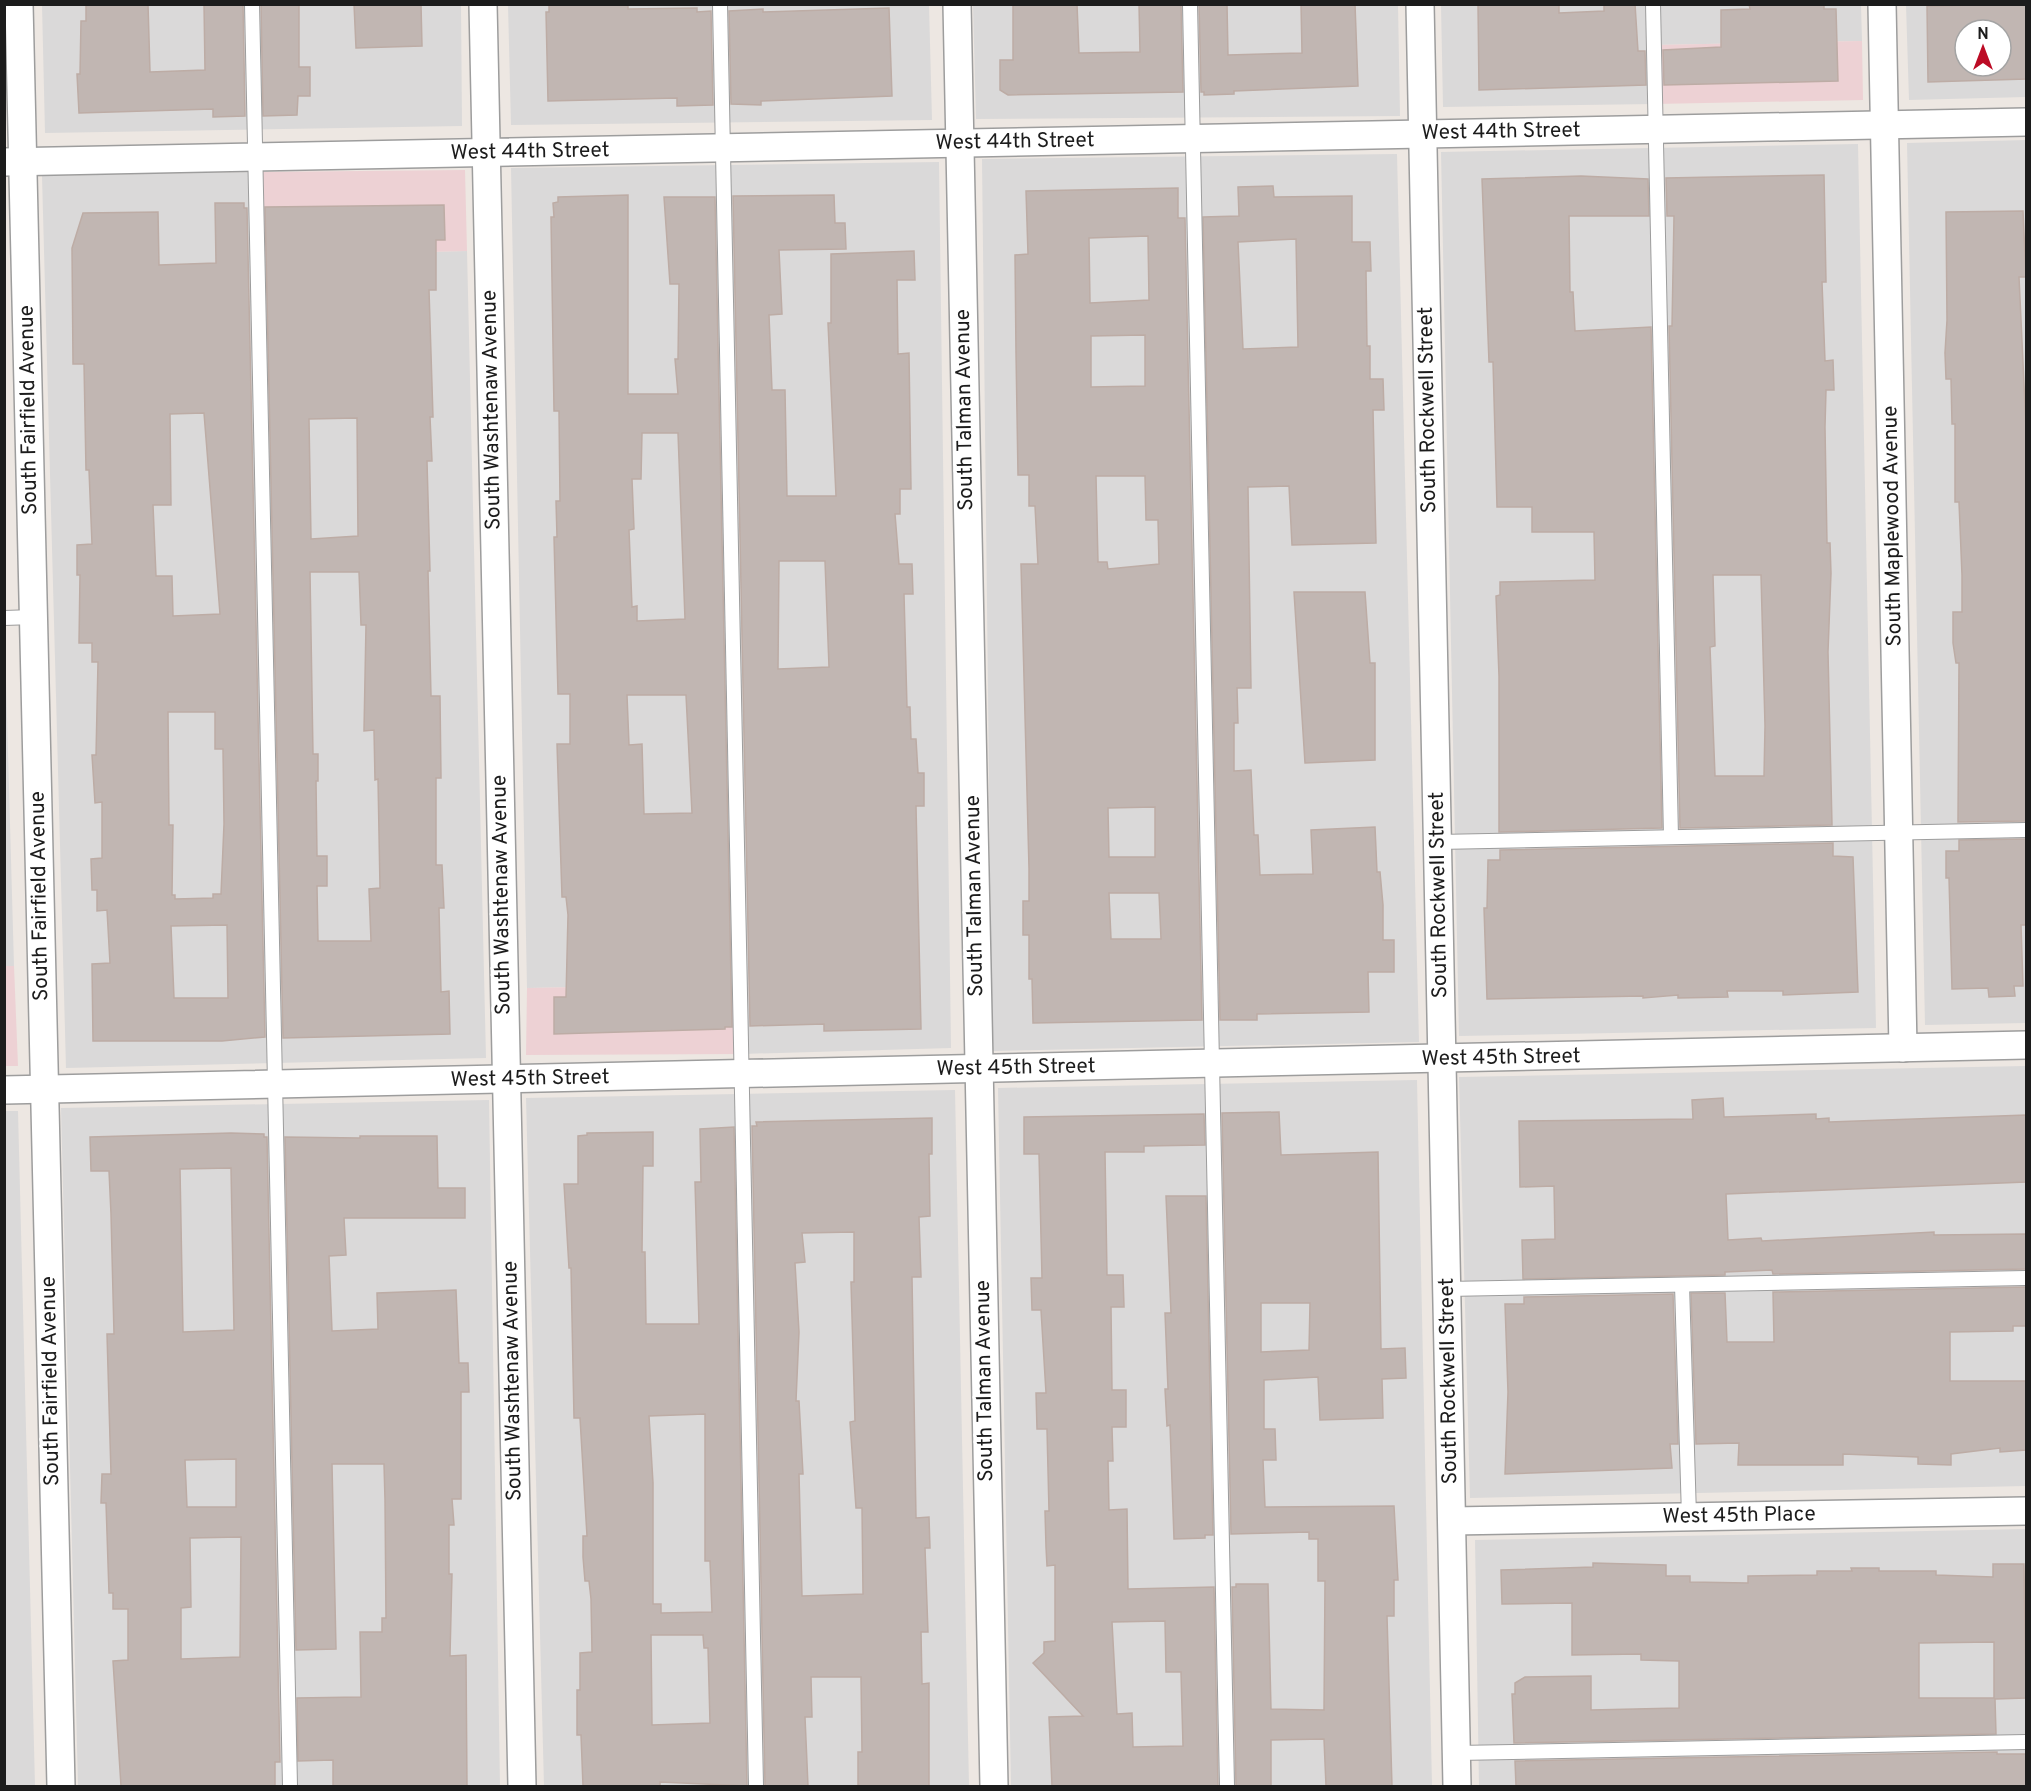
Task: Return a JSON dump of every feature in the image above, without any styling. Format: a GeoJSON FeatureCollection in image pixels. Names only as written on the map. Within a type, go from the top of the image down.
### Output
{"type":"FeatureCollection","features":[{"type":"Feature","properties":{"kind":"street","name":"South Fairfield Avenue"},"geometry":{"type":"LineString","coordinates":[[19,4],[13,59],[14,162],[34,617],[61,1786]]}},
{"type":"Feature","properties":{"kind":"street","name":"South Washtenaw Avenue"},"geometry":{"type":"LineString","coordinates":[[483,4],[522,1786]]}},
{"type":"Feature","properties":{"kind":"street","name":"South Talman Avenue"},"geometry":{"type":"LineString","coordinates":[[957,4],[994,1786]]}},
{"type":"Feature","properties":{"kind":"street","name":"South Rockwell Street"},"geometry":{"type":"LineString","coordinates":[[1420,4],[1457,1786]]}},
{"type":"Feature","properties":{"kind":"street","name":"South Maplewood Avenue"},"geometry":{"type":"LineString","coordinates":[[1882,4],[1903,1048]]}},
{"type":"Feature","properties":{"kind":"street","name":"West 44th Street"},"geometry":{"type":"LineString","coordinates":[[14,162],[2026,122]]}},
{"type":"Feature","properties":{"kind":"street","name":"West 45th Street"},"geometry":{"type":"LineString","coordinates":[[4,1090],[2026,1046]]}},
{"type":"Feature","properties":{"kind":"street","name":"West 45th Place"},"geometry":{"type":"LineString","coordinates":[[1452,1521],[2026,1511]]}},
{"type":"Feature","properties":{"kind":"lane"},"geometry":{"type":"LineString","coordinates":[[252,4],[290,1786]]}},
{"type":"Feature","properties":{"kind":"lane"},"geometry":{"type":"LineString","coordinates":[[720,4],[756,1786]]}},
{"type":"Feature","properties":{"kind":"lane"},"geometry":{"type":"LineString","coordinates":[[1190,4],[1227,1786]]}},
{"type":"Feature","properties":{"kind":"lane"},"geometry":{"type":"LineString","coordinates":[[1653,4],[1671,837]]}},
{"type":"Feature","properties":{"kind":"lane"},"geometry":{"type":"LineString","coordinates":[[4,618],[34,617]]}},
{"type":"Feature","properties":{"kind":"lane"},"geometry":{"type":"LineString","coordinates":[[1438,842],[2026,830]]}},
{"type":"Feature","properties":{"kind":"lane"},"geometry":{"type":"LineString","coordinates":[[1447,1289],[2026,1278]]}},
{"type":"Feature","properties":{"kind":"lane"},"geometry":{"type":"LineString","coordinates":[[1682,1285],[1689,1516]]}},
{"type":"Feature","properties":{"kind":"lane"},"geometry":{"type":"LineString","coordinates":[[1457,1753],[2026,1742]]}},
{"type":"Feature","properties":{"kind":"shaded area"},"geometry":{"type":"Polygon","coordinates":[[[42,5],[461,5],[462,126],[45,133],[42,5]]]}},
{"type":"Feature","properties":{"kind":"shaded area"},"geometry":{"type":"Polygon","coordinates":[[[508,5],[929,5],[932,120],[511,125],[508,5]]]}},
{"type":"Feature","properties":{"kind":"shaded area"},"geometry":{"type":"Polygon","coordinates":[[[973,5],[1398,5],[1400,116],[976,119],[973,5]]]}},
{"type":"Feature","properties":{"kind":"shaded area"},"geometry":{"type":"Polygon","coordinates":[[[1441,5],[1861,5],[1862,41],[1654,45],[1655,104],[1443,107],[1441,5]]]}},
{"type":"Feature","properties":{"kind":"shaded area"},"geometry":{"type":"Polygon","coordinates":[[[1906,5],[2026,5],[2026,97],[1909,100],[1906,5]]]}},
{"type":"Feature","properties":{"kind":"shaded area"},"geometry":{"type":"Polygon","coordinates":[[[1862,41],[1863,100],[1655,104],[1654,45],[1862,41]]]}},
{"type":"Feature","properties":{"kind":"shaded area"},"geometry":{"type":"Polygon","coordinates":[[[2026,140],[2026,1023],[1925,1025],[1907,143],[2026,140]]]}},
{"type":"Feature","properties":{"kind":"shaded area"},"geometry":{"type":"Polygon","coordinates":[[[1858,144],[1876,1028],[1459,1036],[1441,152],[1858,144]]]}},
{"type":"Feature","properties":{"kind":"shaded area"},"geometry":{"type":"Polygon","coordinates":[[[1397,154],[1419,1042],[992,1051],[982,159],[1397,154]]]}},
{"type":"Feature","properties":{"kind":"shaded area"},"geometry":{"type":"Polygon","coordinates":[[[939,162],[951,1048],[742,1054],[740,984],[527,988],[511,168],[939,162]]]}},
{"type":"Feature","properties":{"kind":"shaded area"},"geometry":{"type":"Polygon","coordinates":[[[465,170],[467,251],[258,256],[256,172],[465,170]]]}},
{"type":"Feature","properties":{"kind":"shaded area"},"geometry":{"type":"Polygon","coordinates":[[[256,172],[258,256],[467,251],[486,1058],[66,1068],[42,176],[256,172]]]}},
{"type":"Feature","properties":{"kind":"shaded area"},"geometry":{"type":"Polygon","coordinates":[[[4,610],[14,966],[4,966],[4,610]]]}},
{"type":"Feature","properties":{"kind":"shaded area"},"geometry":{"type":"Polygon","coordinates":[[[5,966],[14,966],[18,1066],[5,1066],[5,966]]]}},
{"type":"Feature","properties":{"kind":"shaded area"},"geometry":{"type":"Polygon","coordinates":[[[740,984],[742,1054],[526,1055],[527,988],[740,984]]]}},
{"type":"Feature","properties":{"kind":"shaded area"},"geometry":{"type":"Polygon","coordinates":[[[2026,1066],[2026,1486],[1470,1498],[1459,1077],[2026,1066]]]}},
{"type":"Feature","properties":{"kind":"shaded area"},"geometry":{"type":"Polygon","coordinates":[[[1417,1080],[1432,1786],[1011,1786],[998,1088],[1417,1080]]]}},
{"type":"Feature","properties":{"kind":"shaded area"},"geometry":{"type":"Polygon","coordinates":[[[955,1090],[969,1786],[544,1786],[526,1098],[955,1090]]]}},
{"type":"Feature","properties":{"kind":"shaded area"},"geometry":{"type":"Polygon","coordinates":[[[489,1100],[500,1786],[78,1786],[61,1108],[489,1100]]]}},
{"type":"Feature","properties":{"kind":"shaded area"},"geometry":{"type":"Polygon","coordinates":[[[4,1111],[18,1111],[35,1786],[4,1786],[4,1111]]]}},
{"type":"Feature","properties":{"kind":"shaded area"},"geometry":{"type":"Polygon","coordinates":[[[2026,1529],[2026,1786],[1479,1786],[1475,1540],[2026,1529]]]}},
{"type":"Feature","properties":{"kind":"building"},"geometry":{"type":"Polygon","coordinates":[[[86,4],[148,4],[150,72],[205,70],[204,4],[243,4],[245,116],[213,117],[213,109],[79,113],[77,74],[80,74],[81,21],[86,21],[86,4]]]}},
{"type":"Feature","properties":{"kind":"building"},"geometry":{"type":"Polygon","coordinates":[[[261,4],[299,4],[299,67],[310,67],[310,96],[298,96],[297,115],[263,116],[261,4]]]}},
{"type":"Feature","properties":{"kind":"building"},"geometry":{"type":"Polygon","coordinates":[[[354,4],[421,4],[422,46],[356,48],[354,4]]]}},
{"type":"Feature","properties":{"kind":"building"},"geometry":{"type":"Polygon","coordinates":[[[549,4],[628,4],[628,9],[697,8],[697,12],[711,11],[713,105],[677,106],[677,98],[548,101],[546,12],[549,12],[549,4]]]}},
{"type":"Feature","properties":{"kind":"building"},"geometry":{"type":"Polygon","coordinates":[[[1013,4],[1077,4],[1079,53],[1140,52],[1139,4],[1181,4],[1183,92],[1008,95],[1000,90],[1000,60],[1013,60],[1013,4]]]}},
{"type":"Feature","properties":{"kind":"building"},"geometry":{"type":"Polygon","coordinates":[[[1199,4],[1227,4],[1228,55],[1302,53],[1301,4],[1355,4],[1358,86],[1234,91],[1234,94],[1204,95],[1204,92],[1201,92],[1199,4]]]}},
{"type":"Feature","properties":{"kind":"building"},"geometry":{"type":"Polygon","coordinates":[[[1478,4],[1559,4],[1559,13],[1604,11],[1604,4],[1635,4],[1638,51],[1645,51],[1646,85],[1479,90],[1478,4]]]}},
{"type":"Feature","properties":{"kind":"building"},"geometry":{"type":"Polygon","coordinates":[[[1749,4],[1824,4],[1824,9],[1836,9],[1838,81],[1664,85],[1663,50],[1721,47],[1721,10],[1750,9],[1749,4]]]}},
{"type":"Feature","properties":{"kind":"building"},"geometry":{"type":"Polygon","coordinates":[[[2026,4],[2026,79],[1928,82],[1927,6],[2026,4]]]}},
{"type":"Feature","properties":{"kind":"building"},"geometry":{"type":"Polygon","coordinates":[[[889,8],[892,96],[761,101],[761,105],[731,104],[729,11],[889,8]]]}},
{"type":"Feature","properties":{"kind":"building"},"geometry":{"type":"Polygon","coordinates":[[[1824,175],[1826,282],[1822,282],[1825,361],[1833,360],[1834,390],[1826,390],[1825,427],[1827,543],[1830,543],[1831,573],[1828,652],[1832,825],[1680,828],[1669,326],[1672,326],[1674,216],[1667,216],[1666,178],[1824,175]],[[1713,575],[1715,646],[1710,647],[1715,776],[1764,776],[1761,575],[1713,575]]]}},
{"type":"Feature","properties":{"kind":"building"},"geometry":{"type":"Polygon","coordinates":[[[1581,176],[1648,179],[1649,216],[1569,216],[1570,292],[1573,292],[1575,331],[1651,327],[1662,828],[1499,832],[1499,676],[1496,596],[1500,595],[1500,582],[1595,580],[1594,532],[1532,532],[1532,507],[1497,507],[1493,362],[1489,362],[1482,179],[1581,176]]]}},
{"type":"Feature","properties":{"kind":"building"},"geometry":{"type":"Polygon","coordinates":[[[1273,186],[1274,197],[1352,196],[1352,242],[1370,242],[1371,271],[1366,271],[1367,346],[1370,346],[1370,379],[1383,379],[1384,410],[1373,410],[1376,543],[1292,545],[1289,486],[1248,487],[1251,688],[1237,688],[1238,723],[1234,723],[1234,771],[1251,770],[1254,835],[1258,835],[1260,875],[1313,874],[1311,830],[1375,827],[1377,872],[1380,872],[1383,905],[1383,940],[1394,940],[1394,972],[1368,972],[1369,1012],[1257,1014],[1257,1020],[1220,1020],[1203,217],[1239,216],[1238,187],[1273,186]],[[1296,239],[1238,242],[1243,349],[1298,347],[1296,239]]]}},
{"type":"Feature","properties":{"kind":"building"},"geometry":{"type":"Polygon","coordinates":[[[1178,188],[1178,218],[1185,218],[1202,1020],[1033,1023],[1032,979],[1029,979],[1029,935],[1023,935],[1023,901],[1029,901],[1029,868],[1021,564],[1038,564],[1035,506],[1029,506],[1029,475],[1018,475],[1015,255],[1028,254],[1026,191],[1178,188]],[[1148,236],[1089,238],[1090,303],[1149,300],[1148,236]],[[1145,335],[1091,336],[1091,387],[1145,386],[1145,335]],[[1096,476],[1098,562],[1107,562],[1108,569],[1159,564],[1158,520],[1146,520],[1145,476],[1096,476]],[[1155,807],[1108,808],[1109,857],[1155,857],[1155,807]],[[1109,893],[1111,939],[1161,939],[1159,893],[1109,893]]]}},
{"type":"Feature","properties":{"kind":"building"},"geometry":{"type":"Polygon","coordinates":[[[628,195],[628,394],[678,394],[675,359],[678,359],[679,284],[670,284],[664,197],[715,197],[732,1027],[725,1027],[725,1029],[554,1034],[554,997],[566,997],[568,915],[566,897],[562,897],[557,744],[570,744],[570,694],[558,694],[554,537],[557,537],[556,501],[560,501],[559,411],[554,411],[551,217],[554,217],[553,203],[558,202],[558,197],[628,195]],[[642,433],[641,479],[632,479],[634,529],[629,530],[632,607],[637,606],[637,621],[685,619],[678,433],[642,433]],[[627,695],[629,745],[642,744],[644,814],[692,813],[686,695],[627,695]]]}},
{"type":"Feature","properties":{"kind":"building"},"geometry":{"type":"Polygon","coordinates":[[[834,195],[835,223],[845,223],[846,249],[779,250],[782,314],[769,315],[772,390],[785,390],[787,496],[836,496],[828,323],[831,323],[831,254],[914,251],[915,280],[897,280],[898,354],[909,353],[911,489],[900,489],[900,514],[895,514],[899,564],[912,564],[913,594],[904,594],[907,707],[910,707],[911,739],[916,739],[918,773],[924,773],[924,806],[916,806],[921,1029],[824,1031],[824,1024],[750,1026],[733,196],[834,195]],[[779,561],[778,669],[829,667],[825,561],[779,561]]]}},
{"type":"Feature","properties":{"kind":"building"},"geometry":{"type":"Polygon","coordinates":[[[215,203],[244,203],[244,208],[247,208],[265,1037],[222,1041],[93,1041],[92,964],[110,963],[107,910],[97,911],[97,890],[92,890],[91,859],[102,858],[102,802],[95,803],[92,755],[96,755],[98,662],[92,662],[92,643],[79,643],[80,575],[77,575],[77,545],[92,544],[89,470],[86,470],[84,364],[73,364],[72,248],[83,213],[158,212],[159,265],[216,263],[215,203]],[[204,413],[170,414],[171,505],[153,505],[156,576],[172,576],[173,616],[220,614],[204,413]],[[168,712],[169,825],[173,825],[172,895],[175,895],[175,899],[213,898],[213,894],[221,894],[224,824],[223,749],[215,749],[215,712],[168,712]],[[227,925],[171,926],[174,998],[228,998],[227,925]]]}},
{"type":"Feature","properties":{"kind":"building"},"geometry":{"type":"Polygon","coordinates":[[[444,205],[445,240],[436,240],[436,290],[429,290],[433,417],[430,417],[432,461],[427,461],[431,696],[440,696],[441,778],[436,778],[436,865],[442,865],[444,908],[439,908],[441,992],[449,991],[450,1034],[283,1038],[265,207],[444,205]],[[357,418],[309,419],[311,539],[358,536],[357,418]],[[310,572],[313,754],[318,754],[317,856],[327,856],[327,886],[317,886],[318,941],[371,941],[369,889],[380,888],[378,779],[375,780],[374,730],[364,731],[366,625],[361,625],[359,572],[310,572]]]}},
{"type":"Feature","properties":{"kind":"building"},"geometry":{"type":"Polygon","coordinates":[[[2023,211],[2026,277],[2019,277],[2026,427],[2026,821],[1958,822],[1959,663],[1956,663],[1953,643],[1953,612],[1962,612],[1962,575],[1959,502],[1955,502],[1955,424],[1952,424],[1951,379],[1946,379],[1946,212],[2023,211]]]}},
{"type":"Feature","properties":{"kind":"building"},"geometry":{"type":"Polygon","coordinates":[[[1294,592],[1365,592],[1370,663],[1375,663],[1375,760],[1305,763],[1294,592]]]}},
{"type":"Feature","properties":{"kind":"building"},"geometry":{"type":"Polygon","coordinates":[[[2026,839],[2026,925],[2021,925],[2023,986],[2014,986],[2015,996],[1989,997],[1988,988],[1952,989],[1949,878],[1946,878],[1946,851],[1959,851],[1959,840],[2026,839]]]}},
{"type":"Feature","properties":{"kind":"building"},"geometry":{"type":"Polygon","coordinates":[[[1833,843],[1833,856],[1853,857],[1858,992],[1783,995],[1783,991],[1727,991],[1728,997],[1678,998],[1678,995],[1643,998],[1643,996],[1487,999],[1484,908],[1487,908],[1488,860],[1500,860],[1500,850],[1833,843]]]}},
{"type":"Feature","properties":{"kind":"building"},"geometry":{"type":"Polygon","coordinates":[[[1723,1098],[1724,1117],[1816,1114],[1816,1119],[1829,1118],[1829,1122],[2026,1115],[2026,1182],[1726,1194],[1728,1240],[1761,1238],[1762,1241],[1934,1232],[1934,1235],[2026,1234],[2026,1269],[1773,1274],[1772,1270],[1725,1272],[1725,1275],[1523,1279],[1522,1240],[1555,1239],[1554,1186],[1520,1187],[1519,1121],[1693,1119],[1692,1100],[1723,1098]]]}},
{"type":"Feature","properties":{"kind":"building"},"geometry":{"type":"Polygon","coordinates":[[[1279,1112],[1281,1155],[1378,1152],[1381,1349],[1405,1348],[1406,1378],[1382,1379],[1383,1418],[1320,1420],[1318,1377],[1264,1380],[1264,1429],[1275,1429],[1276,1460],[1263,1460],[1265,1507],[1394,1506],[1398,1580],[1394,1580],[1394,1616],[1387,1616],[1392,1786],[1326,1786],[1324,1739],[1271,1740],[1271,1786],[1236,1786],[1232,1587],[1236,1587],[1236,1584],[1268,1584],[1271,1709],[1324,1710],[1325,1581],[1318,1581],[1318,1539],[1309,1539],[1309,1532],[1231,1534],[1222,1113],[1279,1112]],[[1261,1303],[1261,1352],[1309,1350],[1310,1303],[1261,1303]]]}},
{"type":"Feature","properties":{"kind":"building"},"geometry":{"type":"Polygon","coordinates":[[[1204,1114],[1205,1145],[1144,1146],[1144,1152],[1105,1152],[1107,1275],[1123,1275],[1124,1307],[1111,1307],[1112,1390],[1126,1390],[1126,1427],[1112,1427],[1113,1461],[1108,1461],[1109,1510],[1127,1509],[1128,1589],[1214,1587],[1218,1786],[1052,1786],[1049,1717],[1083,1716],[1033,1663],[1044,1653],[1044,1642],[1055,1641],[1055,1565],[1047,1566],[1045,1511],[1049,1511],[1047,1429],[1037,1429],[1036,1393],[1046,1393],[1041,1310],[1032,1310],[1031,1278],[1042,1278],[1039,1154],[1024,1154],[1024,1117],[1204,1114]],[[1165,1621],[1112,1622],[1117,1714],[1132,1713],[1133,1747],[1183,1746],[1181,1672],[1166,1672],[1165,1621]]]}},
{"type":"Feature","properties":{"kind":"building"},"geometry":{"type":"Polygon","coordinates":[[[932,1118],[932,1154],[929,1154],[930,1216],[919,1217],[921,1277],[912,1277],[916,1518],[929,1517],[930,1548],[925,1548],[928,1632],[921,1632],[922,1684],[929,1683],[929,1786],[858,1786],[858,1752],[862,1752],[861,1677],[811,1677],[812,1717],[805,1717],[808,1786],[765,1786],[752,1126],[757,1126],[756,1122],[932,1118]],[[854,1232],[802,1233],[805,1262],[795,1263],[799,1332],[796,1401],[799,1401],[803,1474],[799,1474],[802,1596],[863,1594],[862,1508],[856,1508],[850,1422],[855,1421],[851,1282],[854,1282],[854,1232]]]}},
{"type":"Feature","properties":{"kind":"building"},"geometry":{"type":"Polygon","coordinates":[[[734,1127],[747,1786],[660,1782],[660,1786],[583,1786],[581,1735],[577,1735],[577,1690],[580,1690],[580,1653],[592,1652],[591,1599],[589,1581],[585,1581],[583,1557],[583,1536],[587,1536],[580,1418],[574,1418],[571,1268],[569,1268],[564,1184],[578,1184],[578,1136],[587,1135],[587,1133],[653,1132],[653,1166],[643,1166],[642,1252],[645,1252],[646,1324],[699,1324],[695,1182],[701,1182],[700,1129],[734,1127]],[[705,1414],[649,1416],[653,1483],[653,1604],[661,1604],[661,1613],[712,1612],[710,1561],[705,1561],[705,1414]],[[651,1635],[652,1725],[710,1723],[708,1648],[704,1648],[703,1635],[651,1635]]]}},
{"type":"Feature","properties":{"kind":"building"},"geometry":{"type":"Polygon","coordinates":[[[231,1133],[264,1134],[264,1137],[267,1137],[280,1762],[275,1762],[275,1786],[121,1786],[113,1661],[128,1660],[128,1609],[113,1609],[113,1593],[109,1593],[106,1503],[101,1503],[102,1474],[111,1474],[107,1334],[114,1334],[109,1171],[91,1171],[90,1137],[231,1133]],[[231,1168],[180,1169],[183,1332],[234,1330],[231,1168]],[[236,1459],[185,1460],[187,1507],[236,1507],[236,1459]],[[241,1537],[190,1538],[191,1607],[181,1608],[181,1659],[240,1657],[241,1537]]]}},
{"type":"Feature","properties":{"kind":"building"},"geometry":{"type":"Polygon","coordinates":[[[360,1136],[437,1136],[438,1188],[465,1188],[465,1218],[344,1218],[346,1255],[329,1256],[332,1331],[378,1329],[377,1293],[456,1290],[459,1363],[468,1363],[469,1392],[461,1392],[461,1499],[452,1499],[454,1525],[449,1525],[449,1574],[452,1574],[450,1656],[466,1655],[467,1786],[333,1786],[333,1760],[298,1761],[297,1698],[361,1697],[360,1632],[382,1632],[382,1618],[386,1618],[385,1500],[384,1464],[332,1464],[336,1649],[296,1650],[285,1137],[360,1138],[360,1136]]]}},
{"type":"Feature","properties":{"kind":"building"},"geometry":{"type":"Polygon","coordinates":[[[1166,1196],[1206,1196],[1213,1535],[1205,1535],[1205,1538],[1174,1539],[1170,1425],[1167,1426],[1165,1389],[1168,1389],[1165,1313],[1171,1313],[1166,1196]]]}},
{"type":"Feature","properties":{"kind":"building"},"geometry":{"type":"Polygon","coordinates":[[[2026,1287],[2026,1326],[2013,1326],[2013,1331],[1950,1332],[1950,1381],[2026,1381],[2026,1450],[2000,1452],[2000,1448],[1951,1454],[1951,1465],[1918,1464],[1918,1457],[1843,1454],[1843,1465],[1738,1465],[1739,1443],[1696,1444],[1691,1293],[1725,1293],[1727,1342],[1774,1342],[1773,1292],[2026,1287]]]}},
{"type":"Feature","properties":{"kind":"building"},"geometry":{"type":"Polygon","coordinates":[[[1673,1294],[1678,1444],[1670,1444],[1672,1468],[1505,1474],[1508,1392],[1505,1304],[1524,1304],[1524,1297],[1673,1294]]]}},
{"type":"Feature","properties":{"kind":"building"},"geometry":{"type":"Polygon","coordinates":[[[1593,1563],[1666,1565],[1666,1576],[1690,1576],[1690,1582],[1748,1583],[1748,1576],[1817,1575],[1817,1571],[1852,1571],[1851,1568],[1879,1568],[1879,1571],[1936,1571],[1936,1575],[1993,1577],[1993,1564],[2024,1564],[2026,1698],[1995,1699],[1996,1734],[1514,1743],[1512,1694],[1515,1694],[1515,1683],[1525,1677],[1591,1676],[1591,1710],[1679,1708],[1679,1661],[1641,1660],[1641,1654],[1572,1655],[1572,1603],[1502,1604],[1501,1570],[1593,1567],[1593,1563]],[[1994,1642],[1919,1643],[1919,1698],[1994,1698],[1994,1642]]]}},
{"type":"Feature","properties":{"kind":"building"},"geometry":{"type":"Polygon","coordinates":[[[1997,1752],[1997,1754],[2026,1754],[2026,1786],[1516,1786],[1515,1761],[1997,1752]]]}}]}
